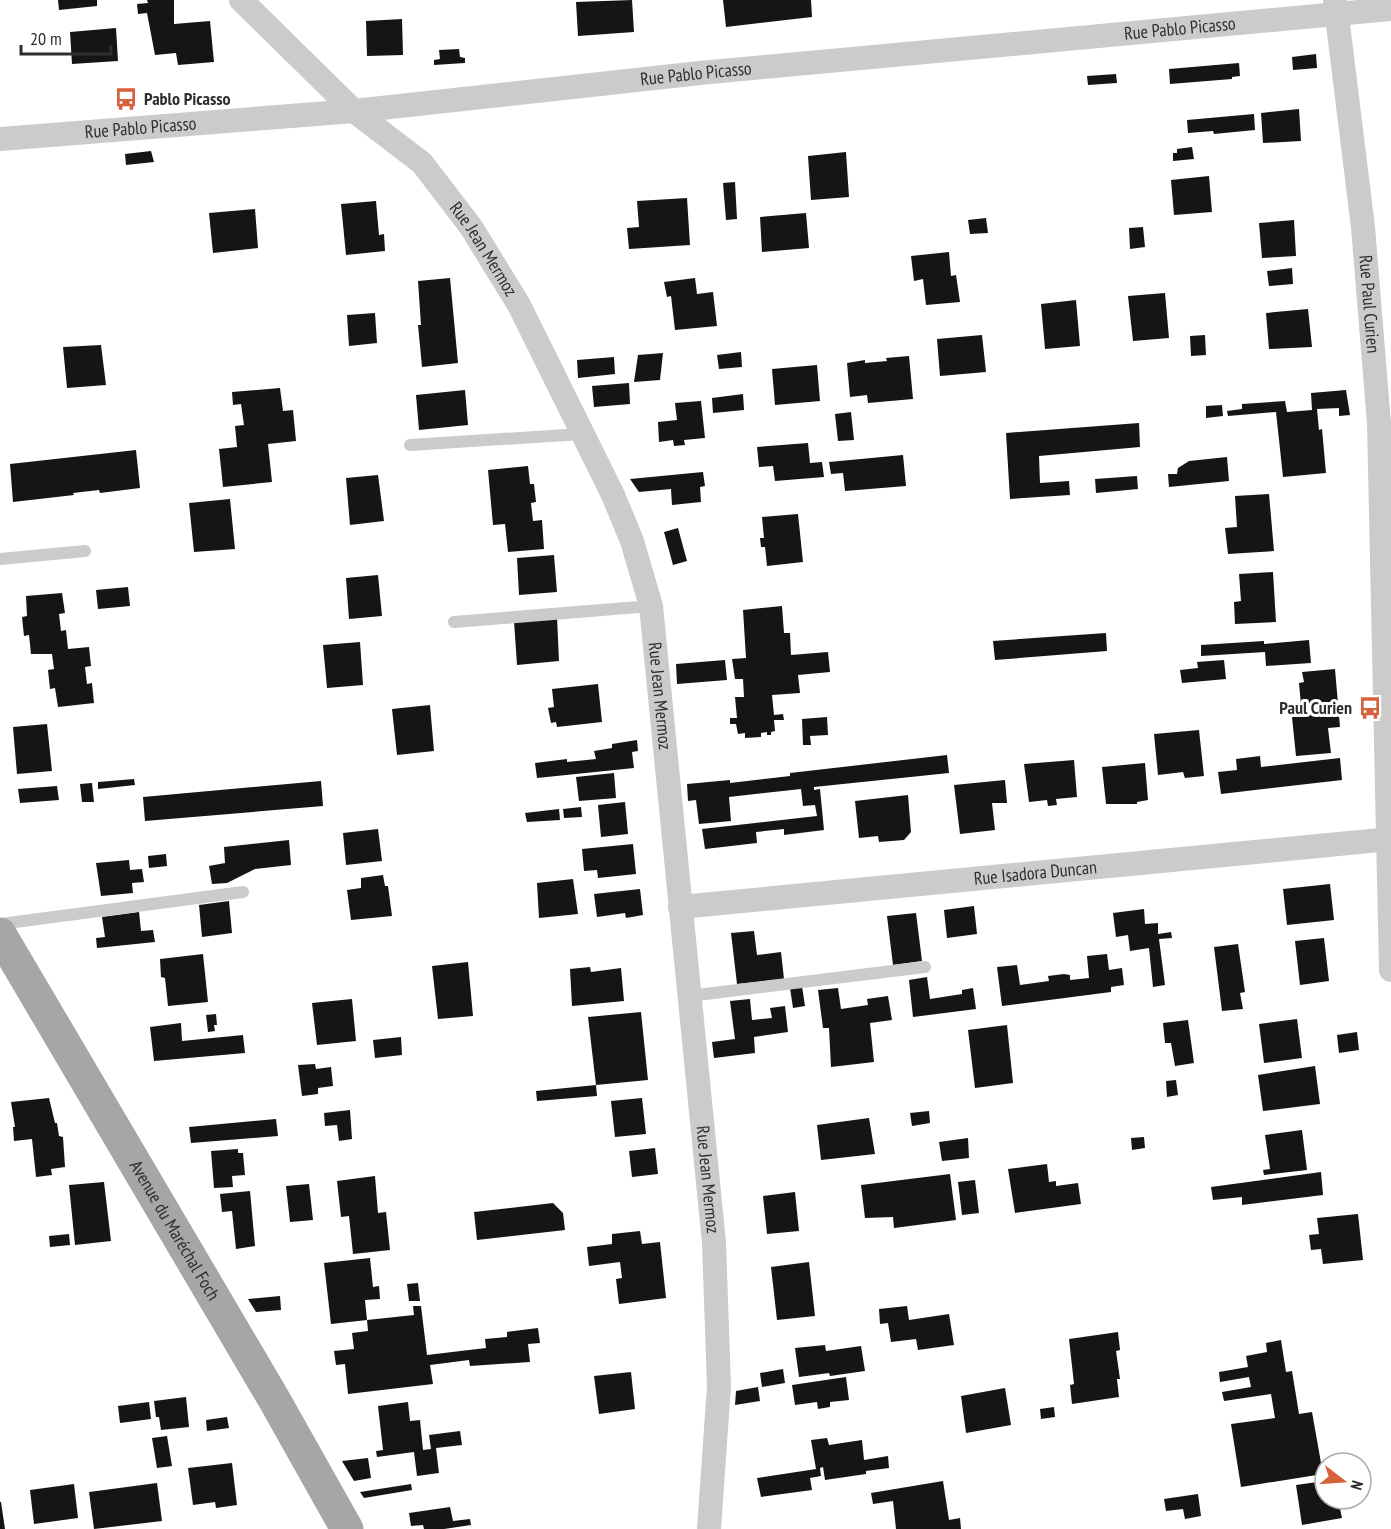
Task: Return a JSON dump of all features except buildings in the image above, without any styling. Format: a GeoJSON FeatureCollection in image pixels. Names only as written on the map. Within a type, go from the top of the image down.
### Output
{"type":"FeatureCollection","features":[{"type":"Feature","properties":{"kind":"main road","name":"Avenue du Maréchal Foch"},"geometry":{"type":"LineString","coordinates":[[4,953],[275,1401],[347,1529]]}},
{"type":"Feature","properties":{"kind":"street","name":"Rue Jean Mermoz"},"geometry":{"type":"LineString","coordinates":[[241,0],[354,111],[422,163],[471,227],[519,305],[613,495],[632,541],[651,606],[714,1243],[719,1386],[709,1529]]}},
{"type":"Feature","properties":{"kind":"street","name":"Rue Pablo Picasso"},"geometry":{"type":"LineString","coordinates":[[0,139],[354,111],[1336,7],[1391,9]]}},
{"type":"Feature","properties":{"kind":"street","name":"Rue Paul Curien"},"geometry":{"type":"LineString","coordinates":[[1336,7],[1384,412],[1391,970]]}},
{"type":"Feature","properties":{"kind":"street","name":"Rue Isadora Duncan"},"geometry":{"type":"LineString","coordinates":[[680,907],[1389,839]]}},
{"type":"Feature","properties":{"kind":"lane"},"geometry":{"type":"LineString","coordinates":[[410,446],[582,434]]}},
{"type":"Feature","properties":{"kind":"lane"},"geometry":{"type":"LineString","coordinates":[[0,559],[85,551]]}},
{"type":"Feature","properties":{"kind":"lane"},"geometry":{"type":"LineString","coordinates":[[454,622],[651,606]]}},
{"type":"Feature","properties":{"kind":"lane"},"geometry":{"type":"LineString","coordinates":[[0,924],[243,892]]}},
{"type":"Feature","properties":{"kind":"lane"},"geometry":{"type":"LineString","coordinates":[[689,996],[925,967]]}},
{"type":"Feature","properties":{"kind":"place","name":"Pablo Picasso"},"geometry":{"type":"Point","coordinates":[126,99]}},
{"type":"Feature","properties":{"kind":"place","name":"Paul Curien"},"geometry":{"type":"Point","coordinates":[1370,708]}}]}
